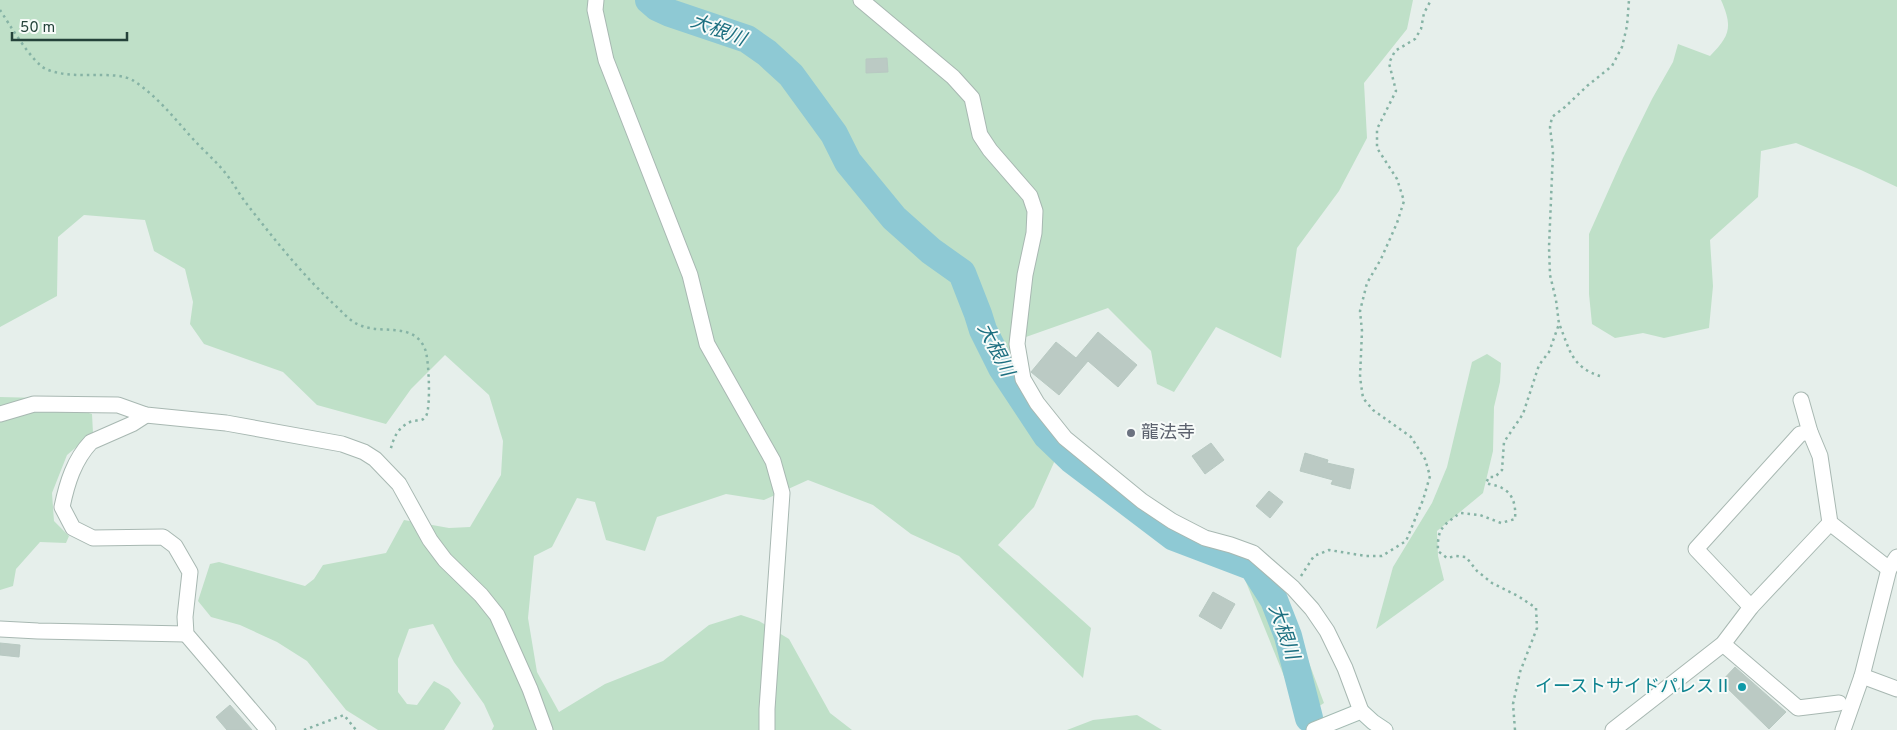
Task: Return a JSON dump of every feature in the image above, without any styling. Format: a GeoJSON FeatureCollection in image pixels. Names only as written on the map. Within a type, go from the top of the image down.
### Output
{"type":"FeatureCollection","features":[{"type":"Feature","properties":{"kind":"street"},"geometry":{"type":"LineString","coordinates":[[596,0],[595,10],[606,60],[690,275],[707,344],[773,461],[782,493],[767,730]]}},
{"type":"Feature","properties":{"kind":"street"},"geometry":{"type":"LineString","coordinates":[[861,0],[953,77],[972,98],[980,135],[990,150],[1030,196],[1035,211],[1034,226],[1025,275],[1017,344],[1023,379],[1037,403],[1065,438],[1142,501],[1172,521],[1206,538],[1252,553],[1294,588],[1327,631],[1345,668],[1361,711],[1385,730]]}},
{"type":"Feature","properties":{"kind":"street"},"geometry":{"type":"LineString","coordinates":[[1801,400],[1810,432],[1820,456],[1830,522],[1893,563],[1890,600],[1843,730]]}},
{"type":"Feature","properties":{"kind":"street"},"geometry":{"type":"LineString","coordinates":[[0,414],[34,404],[118,405],[146,414],[226,423],[342,444],[364,452],[375,459],[399,484],[430,540],[444,560],[481,595],[497,615],[530,689],[544,730]]}},
{"type":"Feature","properties":{"kind":"street"},"geometry":{"type":"LineString","coordinates":[[146,414],[132,424],[91,442],[78,459],[68,480],[62,507],[73,528],[93,538],[163,537],[176,546],[190,572],[184,617],[186,634],[268,730]]}},
{"type":"Feature","properties":{"kind":"street"},"geometry":{"type":"LineString","coordinates":[[1751,607],[1696,549],[1800,434],[1810,432]]}},
{"type":"Feature","properties":{"kind":"street"},"geometry":{"type":"LineString","coordinates":[[1613,730],[1723,644],[1751,607],[1830,522]]}},
{"type":"Feature","properties":{"kind":"street"},"geometry":{"type":"LineString","coordinates":[[0,629],[186,634]]}},
{"type":"Feature","properties":{"kind":"street"},"geometry":{"type":"LineString","coordinates":[[1723,644],[1798,708],[1839,703]]}},
{"type":"Feature","properties":{"kind":"street"},"geometry":{"type":"LineString","coordinates":[[1862,676],[1897,688]]}},
{"type":"Feature","properties":{"kind":"street"},"geometry":{"type":"LineString","coordinates":[[1314,730],[1361,711]]}},
{"type":"Feature","properties":{"kind":"path"},"geometry":{"type":"LineString","coordinates":[[1294,588],[1314,556],[1329,550],[1366,556],[1382,556],[1406,541],[1424,500],[1430,476],[1425,459],[1411,437],[1373,410],[1363,398],[1360,378],[1362,331],[1360,311],[1367,283],[1381,260],[1404,201],[1397,179],[1377,148],[1377,130],[1396,91],[1389,62],[1395,50],[1415,39],[1421,29],[1424,13],[1431,0]]}},
{"type":"Feature","properties":{"kind":"path"},"geometry":{"type":"LineString","coordinates":[[1600,376],[1586,371],[1572,358],[1559,324],[1550,275],[1549,210],[1553,152],[1550,127],[1552,117],[1586,86],[1612,66],[1622,47],[1627,26],[1629,0]]}},
{"type":"Feature","properties":{"kind":"path"},"geometry":{"type":"LineString","coordinates":[[0,10],[21,42],[44,69],[68,75],[117,76],[132,80],[146,90],[162,103],[228,176],[245,202],[296,264],[341,311],[360,326],[379,331],[391,329],[410,333],[419,339],[426,350],[430,379],[428,410],[426,416],[421,420],[410,421],[396,432],[390,450],[387,470]]}},
{"type":"Feature","properties":{"kind":"path"},"geometry":{"type":"LineString","coordinates":[[1515,730],[1514,704],[1520,672],[1537,628],[1536,608],[1518,596],[1492,583],[1477,571],[1466,557],[1456,556],[1447,558],[1438,551],[1438,536],[1444,526],[1460,513],[1480,515],[1501,523],[1515,519],[1516,508],[1510,495],[1502,488],[1486,483],[1489,476],[1495,477],[1502,470],[1504,442],[1523,414],[1539,365],[1549,352],[1559,324]]}},
{"type":"Feature","properties":{"kind":"path"},"geometry":{"type":"LineString","coordinates":[[304,730],[344,714],[356,730]]}},
{"type":"Feature","properties":{"kind":"green space"},"geometry":{"type":"Polygon","coordinates":[[[0,0],[1413,0],[1407,29],[1364,83],[1367,138],[1339,191],[1297,248],[1281,358],[1216,327],[1174,392],[1157,384],[1151,351],[1108,308],[1012,342],[1018,382],[1030,410],[1065,438],[1034,507],[998,545],[1091,628],[1083,678],[959,556],[911,534],[873,505],[808,480],[764,500],[726,494],[657,517],[645,551],[606,540],[595,502],[577,498],[552,547],[534,556],[528,618],[537,672],[559,712],[605,684],[663,661],[709,625],[741,615],[759,621],[789,639],[830,713],[852,730],[492,730],[494,726],[484,704],[454,662],[433,624],[409,629],[398,659],[398,692],[407,704],[417,705],[434,681],[449,689],[461,703],[444,730],[378,730],[346,710],[307,661],[277,642],[240,625],[211,617],[198,601],[210,564],[219,562],[305,586],[314,579],[323,565],[386,553],[404,520],[449,528],[470,527],[501,475],[503,441],[489,395],[445,355],[411,389],[386,424],[317,405],[283,372],[204,344],[190,324],[193,302],[185,269],[154,251],[145,220],[84,215],[58,237],[57,296],[0,327],[0,0]]]}},
{"type":"Feature","properties":{"kind":"green space"},"geometry":{"type":"Polygon","coordinates":[[[1721,0],[1897,0],[1897,187],[1796,143],[1761,151],[1758,197],[1710,240],[1713,286],[1709,328],[1664,338],[1643,333],[1615,338],[1592,324],[1589,294],[1589,234],[1623,158],[1652,99],[1673,62],[1678,44],[1710,56],[1722,43],[1728,31],[1728,24],[1721,0]]]}},
{"type":"Feature","properties":{"kind":"green space"},"geometry":{"type":"Polygon","coordinates":[[[1487,354],[1501,363],[1500,382],[1494,407],[1493,451],[1483,493],[1437,531],[1438,556],[1444,580],[1376,629],[1393,567],[1432,503],[1447,467],[1472,362],[1487,354]]]}},
{"type":"Feature","properties":{"kind":"green space"},"geometry":{"type":"Polygon","coordinates":[[[0,397],[40,398],[92,414],[93,433],[67,455],[52,493],[54,521],[69,536],[66,543],[40,542],[16,569],[13,586],[0,590],[0,397]]]}},
{"type":"Feature","properties":{"kind":"green space"},"geometry":{"type":"Polygon","coordinates":[[[1231,545],[1269,566],[1295,625],[1324,703],[1301,718],[1231,545]]]}},
{"type":"Feature","properties":{"kind":"green space"},"geometry":{"type":"Polygon","coordinates":[[[1137,715],[1162,730],[1067,730],[1093,720],[1137,715]]]}},
{"type":"Feature","properties":{"kind":"building"},"geometry":{"type":"Polygon","coordinates":[[[887,58],[888,72],[866,73],[866,59],[887,58]]]}},
{"type":"Feature","properties":{"kind":"building"},"geometry":{"type":"Polygon","coordinates":[[[1098,332],[1137,365],[1118,387],[1088,361],[1059,395],[1031,372],[1056,342],[1076,358],[1098,332]]]}},
{"type":"Feature","properties":{"kind":"building"},"geometry":{"type":"Polygon","coordinates":[[[1211,443],[1224,460],[1205,474],[1192,456],[1211,443]]]}},
{"type":"Feature","properties":{"kind":"building"},"geometry":{"type":"Polygon","coordinates":[[[1305,453],[1328,460],[1327,463],[1354,469],[1350,489],[1331,484],[1333,480],[1300,471],[1305,453]]]}},
{"type":"Feature","properties":{"kind":"building"},"geometry":{"type":"Polygon","coordinates":[[[1269,491],[1283,502],[1270,518],[1256,506],[1269,491]]]}},
{"type":"Feature","properties":{"kind":"building"},"geometry":{"type":"Polygon","coordinates":[[[1213,592],[1235,604],[1221,629],[1199,616],[1213,592]]]}},
{"type":"Feature","properties":{"kind":"building"},"geometry":{"type":"Polygon","coordinates":[[[0,643],[20,645],[19,657],[0,655],[0,643]]]}},
{"type":"Feature","properties":{"kind":"building"},"geometry":{"type":"Polygon","coordinates":[[[1735,667],[1786,712],[1769,729],[1721,682],[1735,667]]]}},
{"type":"Feature","properties":{"kind":"building"},"geometry":{"type":"Polygon","coordinates":[[[230,705],[252,730],[227,730],[216,717],[230,705]]]}},
{"type":"Feature","properties":{"kind":"waterway","name":"大根川"},"geometry":{"type":"LineString","coordinates":[[649,0],[657,7],[670,13],[747,39],[767,53],[791,75],[834,134],[848,162],[894,218],[931,251],[962,273],[983,330],[1002,368],[1047,436],[1071,459],[1174,537],[1253,567],[1274,600],[1288,636],[1309,718]]}},
{"type":"Feature","properties":{"kind":"place","name":"龍法寺"},"geometry":{"type":"Point","coordinates":[1131,433]}},
{"type":"Feature","properties":{"kind":"place","name":"イーストサイドパレスⅡ"},"geometry":{"type":"Point","coordinates":[1742,687]}}]}
